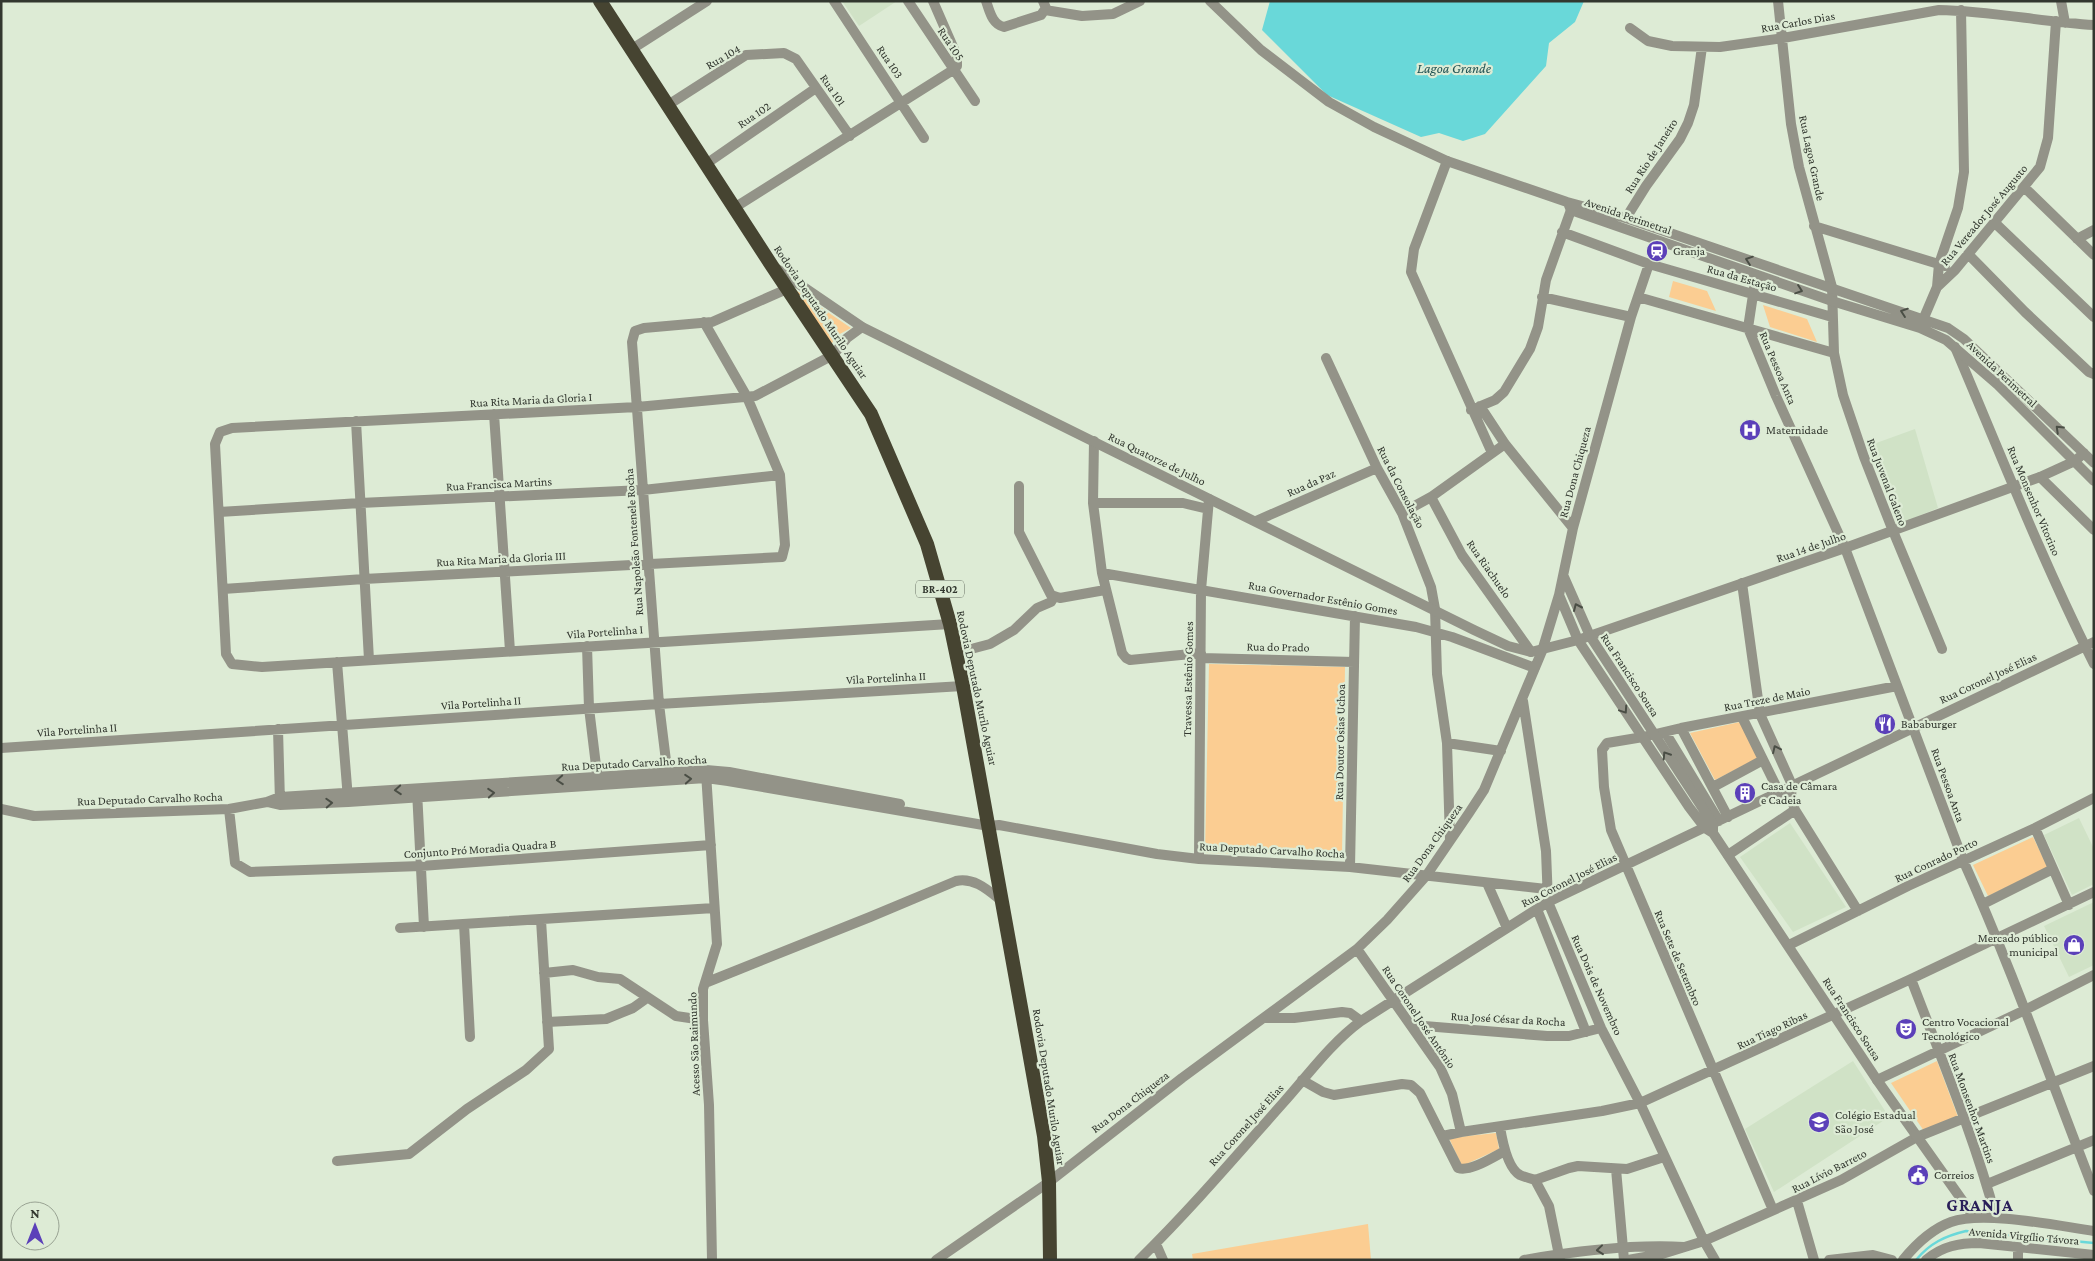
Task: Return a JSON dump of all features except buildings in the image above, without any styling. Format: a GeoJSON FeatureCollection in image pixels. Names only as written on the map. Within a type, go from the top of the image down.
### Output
{"type":"FeatureCollection","features":[{"type":"Feature","properties":{"kind":"highway","name":"Rodovia Deputado Murilo Aguiar"},"geometry":{"type":"LineString","coordinates":[[600,1],[787,289],[871,414],[927,544],[950,624],[992,824],[1003,902],[1044,1136],[1049,1182],[1050,1260]]}},
{"type":"Feature","properties":{"kind":"street"},"geometry":{"type":"LineString","coordinates":[[632,50],[707,1]]}},
{"type":"Feature","properties":{"kind":"street","name":"Rua 103"},"geometry":{"type":"LineString","coordinates":[[834,1],[924,138]]}},
{"type":"Feature","properties":{"kind":"street","name":"Rua 105"},"geometry":{"type":"LineString","coordinates":[[908,1],[955,68],[975,101]]}},
{"type":"Feature","properties":{"kind":"street"},"geometry":{"type":"LineString","coordinates":[[734,208],[902,104],[955,68],[956,51],[933,1]]}},
{"type":"Feature","properties":{"kind":"street"},"geometry":{"type":"LineString","coordinates":[[986,1],[994,21],[1001,26],[1026,21],[1041,14],[1044,5],[1082,16],[1113,14],[1140,1]]}},
{"type":"Feature","properties":{"kind":"street"},"geometry":{"type":"LineString","coordinates":[[1210,1],[1261,50],[1329,102],[1374,127],[1447,161],[1569,206],[1542,297],[1538,327],[1530,349],[1504,392],[1495,400],[1476,408]]}},
{"type":"Feature","properties":{"kind":"street","name":"Rua Lagoa Grande"},"geometry":{"type":"LineString","coordinates":[[1778,1],[1791,124],[1799,167],[1832,287],[1832,316]]}},
{"type":"Feature","properties":{"kind":"street","name":"Rua Vereador José Augusto"},"geometry":{"type":"LineString","coordinates":[[1921,323],[1937,287],[1955,270],[2025,188],[2040,167],[2048,138],[2061,1]]}},
{"type":"Feature","properties":{"kind":"street","name":"Rua Carlos Dias"},"geometry":{"type":"LineString","coordinates":[[1630,28],[1648,41],[1672,46],[1720,47],[1783,38],[1938,6],[2094,25]]}},
{"type":"Feature","properties":{"kind":"street"},"geometry":{"type":"LineString","coordinates":[[1937,287],[1939,264],[1958,208],[1964,172],[1961,10]]}},
{"type":"Feature","properties":{"kind":"street","name":"Rua Rio de Janeiro"},"geometry":{"type":"LineString","coordinates":[[1626,218],[1646,186],[1680,139],[1688,123],[1694,105],[1702,47]]}},
{"type":"Feature","properties":{"kind":"street","name":"Rua 104"},"geometry":{"type":"LineString","coordinates":[[668,105],[746,55],[784,53],[796,58]]}},
{"type":"Feature","properties":{"kind":"street","name":"Rua 101"},"geometry":{"type":"LineString","coordinates":[[796,58],[850,136]]}},
{"type":"Feature","properties":{"kind":"street","name":"Rua 102"},"geometry":{"type":"LineString","coordinates":[[706,164],[816,88]]}},
{"type":"Feature","properties":{"kind":"street"},"geometry":{"type":"LineString","coordinates":[[1447,161],[1414,249],[1411,272],[1476,408],[1492,453]]}},
{"type":"Feature","properties":{"kind":"street"},"geometry":{"type":"LineString","coordinates":[[2025,188],[2094,255]]}},
{"type":"Feature","properties":{"kind":"street","name":"Avenida Perimetral"},"geometry":{"type":"LineString","coordinates":[[1569,206],[1626,218],[1756,276],[1832,301],[1948,328],[1964,340],[2094,464]]}},
{"type":"Feature","properties":{"kind":"street","name":"Avenida Perimetral"},"geometry":{"type":"LineString","coordinates":[[1569,206],[1832,287],[1921,323],[1955,347],[1998,385],[2090,477]]}},
{"type":"Feature","properties":{"kind":"street"},"geometry":{"type":"LineString","coordinates":[[1995,223],[2094,317]]}},
{"type":"Feature","properties":{"kind":"street"},"geometry":{"type":"LineString","coordinates":[[1814,226],[1955,270]]}},
{"type":"Feature","properties":{"kind":"street"},"geometry":{"type":"LineString","coordinates":[[2077,239],[2094,230]]}},
{"type":"Feature","properties":{"kind":"street","name":"Rua da Estação"},"geometry":{"type":"LineString","coordinates":[[1562,232],[1649,264],[1832,316]]}},
{"type":"Feature","properties":{"kind":"street"},"geometry":{"type":"LineString","coordinates":[[1968,254],[2025,312],[2089,372],[2094,374]]}},
{"type":"Feature","properties":{"kind":"street","name":"Rua Dona Chiqueza"},"geometry":{"type":"LineString","coordinates":[[936,1260],[1049,1182],[1114,1130],[1357,949],[1387,920],[1426,876],[1484,790],[1535,668],[1536,651],[1559,595],[1573,528],[1632,317],[1649,264]]}},
{"type":"Feature","properties":{"kind":"street","name":"Rua Quatorze de Julho"},"geometry":{"type":"LineString","coordinates":[[772,266],[862,328],[1094,442],[1209,504],[1256,521],[1508,646],[1536,651]]}},
{"type":"Feature","properties":{"kind":"street","name":"Rua Pessoa Anta"},"geometry":{"type":"LineString","coordinates":[[1756,276],[1748,328],[1776,396],[1845,548],[1963,860],[1983,904],[2054,1082],[2094,1192]]}},
{"type":"Feature","properties":{"kind":"street"},"geometry":{"type":"LineString","coordinates":[[704,322],[712,322],[787,289]]}},
{"type":"Feature","properties":{"kind":"street"},"geometry":{"type":"LineString","coordinates":[[1542,297],[1632,317]]}},
{"type":"Feature","properties":{"kind":"street"},"geometry":{"type":"LineString","coordinates":[[1638,297],[1834,353]]}},
{"type":"Feature","properties":{"kind":"street","name":"Rua Juvenal Galeno"},"geometry":{"type":"LineString","coordinates":[[1832,316],[1834,353],[1849,414],[1893,531],[1942,649]]}},
{"type":"Feature","properties":{"kind":"street"},"geometry":{"type":"LineString","coordinates":[[704,322],[748,397],[780,475]]}},
{"type":"Feature","properties":{"kind":"street","name":"Rua Napoleão Fontenele Rocha"},"geometry":{"type":"LineString","coordinates":[[668,777],[659,704],[632,342],[635,330],[704,322]]}},
{"type":"Feature","properties":{"kind":"street","name":"Rua Rita Maria da Gloria I"},"geometry":{"type":"LineString","coordinates":[[219,512],[215,444],[220,432],[232,428],[637,406],[755,396],[832,355],[847,338],[862,328]]}},
{"type":"Feature","properties":{"kind":"street","name":"Rua Monsenhor Vitorino"},"geometry":{"type":"LineString","coordinates":[[1955,347],[2013,486],[2089,644],[2094,664]]}},
{"type":"Feature","properties":{"kind":"street","name":"Rua da Consolação"},"geometry":{"type":"LineString","coordinates":[[1326,358],[1377,468],[1402,513],[1431,588],[1435,609],[1437,674],[1447,743],[1450,840]]}},
{"type":"Feature","properties":{"kind":"street"},"geometry":{"type":"LineString","coordinates":[[1476,408],[1573,528]]}},
{"type":"Feature","properties":{"kind":"street"},"geometry":{"type":"LineString","coordinates":[[494,414],[510,651]]}},
{"type":"Feature","properties":{"kind":"street"},"geometry":{"type":"LineString","coordinates":[[356,421],[368,660]]}},
{"type":"Feature","properties":{"kind":"street"},"geometry":{"type":"LineString","coordinates":[[1054,597],[1105,590],[1093,503],[1094,442]]}},
{"type":"Feature","properties":{"kind":"street"},"geometry":{"type":"LineString","coordinates":[[1402,513],[1431,498],[1505,444]]}},
{"type":"Feature","properties":{"kind":"street","name":"Rua 14 de Julho"},"geometry":{"type":"LineString","coordinates":[[1536,651],[1590,636],[1893,531],[2040,477],[2075,461],[2084,453]]}},
{"type":"Feature","properties":{"kind":"street"},"geometry":{"type":"LineString","coordinates":[[2090,477],[2094,464]]}},
{"type":"Feature","properties":{"kind":"street","name":"Rua da Paz"},"geometry":{"type":"LineString","coordinates":[[1256,521],[1377,468]]}},
{"type":"Feature","properties":{"kind":"street","name":"Rua Francisca Martins"},"geometry":{"type":"LineString","coordinates":[[219,512],[360,502],[643,490],[780,475]]}},
{"type":"Feature","properties":{"kind":"street","name":"Rua Rita Maria da Gloria III"},"geometry":{"type":"LineString","coordinates":[[223,589],[364,579],[782,557],[784,545],[780,475]]}},
{"type":"Feature","properties":{"kind":"street"},"geometry":{"type":"LineString","coordinates":[[2040,477],[2094,530]]}},
{"type":"Feature","properties":{"kind":"street"},"geometry":{"type":"LineString","coordinates":[[1019,486],[1019,532],[1046,589],[1054,597]]}},
{"type":"Feature","properties":{"kind":"street","name":"Rua Riachuelo"},"geometry":{"type":"LineString","coordinates":[[1431,498],[1462,555],[1536,651]]}},
{"type":"Feature","properties":{"kind":"street"},"geometry":{"type":"LineString","coordinates":[[1093,503],[1209,504]]}},
{"type":"Feature","properties":{"kind":"street","name":"Travessa Estênio Gomes"},"geometry":{"type":"LineString","coordinates":[[1199,859],[1201,590],[1209,504]]}},
{"type":"Feature","properties":{"kind":"street"},"geometry":{"type":"LineString","coordinates":[[219,512],[223,589]]}},
{"type":"Feature","properties":{"kind":"street","name":"Rua Governador Estênio Gomes"},"geometry":{"type":"LineString","coordinates":[[1102,573],[1355,616],[1436,632],[1535,668]]}},
{"type":"Feature","properties":{"kind":"street","name":"Rua Francisco Sousa"},"geometry":{"type":"LineString","coordinates":[[1564,577],[1590,636],[1653,734],[1676,779]]}},
{"type":"Feature","properties":{"kind":"street"},"geometry":{"type":"LineString","coordinates":[[1742,583],[1760,714],[1792,785],[1791,797],[1795,810],[1858,911]]}},
{"type":"Feature","properties":{"kind":"street","name":"Vila Portelinha I"},"geometry":{"type":"LineString","coordinates":[[223,589],[226,654],[232,664],[262,666],[950,624]]}},
{"type":"Feature","properties":{"kind":"street","name":"Rua do Prado"},"geometry":{"type":"LineString","coordinates":[[1105,590],[1119,647],[1126,658],[1200,656],[1354,662]]}},
{"type":"Feature","properties":{"kind":"street","name":"Rua Francisco Sousa"},"geometry":{"type":"LineString","coordinates":[[1559,595],[1578,640],[1643,738],[1676,779],[1694,806],[1715,825]]}},
{"type":"Feature","properties":{"kind":"street"},"geometry":{"type":"LineString","coordinates":[[956,653],[990,644],[1014,630],[1038,608],[1051,602],[1054,597]]}},
{"type":"Feature","properties":{"kind":"street","name":"Rua Doutor Osias Uchoa"},"geometry":{"type":"LineString","coordinates":[[1350,867],[1355,616]]}},
{"type":"Feature","properties":{"kind":"street","name":"Rua Coronel José Elias"},"geometry":{"type":"LineString","coordinates":[[1139,1260],[1156,1244],[1341,1038],[1361,1021],[1393,1000],[1472,952],[1548,902],[1715,825],[1792,785],[2089,644]]}},
{"type":"Feature","properties":{"kind":"street"},"geometry":{"type":"LineString","coordinates":[[587,646],[590,708],[597,782]]}},
{"type":"Feature","properties":{"kind":"street"},"geometry":{"type":"LineString","coordinates":[[337,662],[348,798]]}},
{"type":"Feature","properties":{"kind":"street","name":"Vila Portelinha II"},"geometry":{"type":"LineString","coordinates":[[1,748],[590,708],[963,686]]}},
{"type":"Feature","properties":{"kind":"street","name":"Rua Treze de Maio"},"geometry":{"type":"LineString","coordinates":[[1643,738],[1681,728],[1897,686]]}},
{"type":"Feature","properties":{"kind":"street"},"geometry":{"type":"LineString","coordinates":[[1613,693],[1623,687]]}},
{"type":"Feature","properties":{"kind":"street","name":"Rua Dois de Novembro"},"geometry":{"type":"LineString","coordinates":[[1522,700],[1546,850],[1548,902],[1601,1028],[1640,1103],[1704,1241],[1715,1260]]}},
{"type":"Feature","properties":{"kind":"street"},"geometry":{"type":"LineString","coordinates":[[1742,716],[1779,792],[1791,797]]}},
{"type":"Feature","properties":{"kind":"street"},"geometry":{"type":"LineString","coordinates":[[1681,728],[1713,787],[1715,825]]}},
{"type":"Feature","properties":{"kind":"street"},"geometry":{"type":"LineString","coordinates":[[278,729],[280,801]]}},
{"type":"Feature","properties":{"kind":"street","name":"Rua Francisco Sousa"},"geometry":{"type":"LineString","coordinates":[[1665,732],[1715,825],[1728,855],[1877,1080],[1974,1217]]}},
{"type":"Feature","properties":{"kind":"street","name":"Rua Sete de Setembro"},"geometry":{"type":"LineString","coordinates":[[1643,738],[1607,743],[1602,750],[1608,818],[1625,865],[1774,1210]]}},
{"type":"Feature","properties":{"kind":"street"},"geometry":{"type":"LineString","coordinates":[[1447,743],[1501,751]]}},
{"type":"Feature","properties":{"kind":"street"},"geometry":{"type":"LineString","coordinates":[[1713,787],[1763,760]]}},
{"type":"Feature","properties":{"kind":"street","name":"Rua Deputado Carvalho Rocha"},"geometry":{"type":"LineString","coordinates":[[1,809],[34,816],[229,809],[280,801],[706,774],[1157,854],[1199,859],[1350,867],[1546,888]]}},
{"type":"Feature","properties":{"kind":"street","name":"Acesso São Raimundo"},"geometry":{"type":"LineString","coordinates":[[706,774],[717,944],[703,989],[703,1020],[709,1105],[712,1260]]}},
{"type":"Feature","properties":{"kind":"street"},"geometry":{"type":"LineString","coordinates":[[417,793],[424,927]]}},
{"type":"Feature","properties":{"kind":"street","name":"Rua Conrado Porto"},"geometry":{"type":"LineString","coordinates":[[1789,945],[2094,798]]}},
{"type":"Feature","properties":{"kind":"street","name":"Conjunto Pró Moradia Quadra B"},"geometry":{"type":"LineString","coordinates":[[229,809],[235,863],[250,872],[421,866],[710,845]]}},
{"type":"Feature","properties":{"kind":"street"},"geometry":{"type":"LineString","coordinates":[[1728,855],[1795,810]]}},
{"type":"Feature","properties":{"kind":"street"},"geometry":{"type":"LineString","coordinates":[[2034,828],[2069,905]]}},
{"type":"Feature","properties":{"kind":"street"},"geometry":{"type":"LineString","coordinates":[[1983,904],[2053,869]]}},
{"type":"Feature","properties":{"kind":"street"},"geometry":{"type":"LineString","coordinates":[[705,982],[956,881],[968,880],[975,882],[1003,902]]}},
{"type":"Feature","properties":{"kind":"street"},"geometry":{"type":"LineString","coordinates":[[1487,882],[1507,928]]}},
{"type":"Feature","properties":{"kind":"street","name":"Rua Tiago Ribas"},"geometry":{"type":"LineString","coordinates":[[1443,1136],[1640,1103],[1835,1015],[2094,892]]}},
{"type":"Feature","properties":{"kind":"street"},"geometry":{"type":"LineString","coordinates":[[400,928],[714,908]]}},
{"type":"Feature","properties":{"kind":"street"},"geometry":{"type":"LineString","coordinates":[[1537,909],[1586,1032]]}},
{"type":"Feature","properties":{"kind":"street"},"geometry":{"type":"LineString","coordinates":[[337,1161],[409,1154],[467,1109],[526,1070],[549,1049],[541,920]]}},
{"type":"Feature","properties":{"kind":"street"},"geometry":{"type":"LineString","coordinates":[[464,924],[470,1037]]}},
{"type":"Feature","properties":{"kind":"street","name":"Rua Coronel José Antônio"},"geometry":{"type":"LineString","coordinates":[[1357,949],[1440,1067],[1452,1094],[1461,1132]]}},
{"type":"Feature","properties":{"kind":"street"},"geometry":{"type":"LineString","coordinates":[[544,973],[573,970],[598,977],[620,979],[676,1016],[703,1020]]}},
{"type":"Feature","properties":{"kind":"street"},"geometry":{"type":"LineString","coordinates":[[1877,1080],[2094,975]]}},
{"type":"Feature","properties":{"kind":"street","name":"Rua Monsenhor Martins"},"geometry":{"type":"LineString","coordinates":[[1911,979],[1964,1118],[1987,1184],[1996,1218]]}},
{"type":"Feature","properties":{"kind":"street"},"geometry":{"type":"LineString","coordinates":[[547,1022],[606,1019],[633,1008],[648,998]]}},
{"type":"Feature","properties":{"kind":"street"},"geometry":{"type":"LineString","coordinates":[[1264,1018],[1289,1019],[1342,1012],[1350,1013],[1361,1021]]}},
{"type":"Feature","properties":{"kind":"street","name":"Rua José César da Rocha"},"geometry":{"type":"LineString","coordinates":[[1412,1025],[1546,1036],[1586,1032],[1601,1028]]}},
{"type":"Feature","properties":{"kind":"street","name":"Rua Lívio Barreto"},"geometry":{"type":"LineString","coordinates":[[1626,1260],[1662,1254],[1704,1241],[1841,1180],[1917,1137],[2094,1066]]}},
{"type":"Feature","properties":{"kind":"street"},"geometry":{"type":"LineString","coordinates":[[1302,1080],[1323,1092],[1334,1095],[1411,1084],[1420,1094],[1443,1136],[1454,1163],[1461,1169],[1472,1167],[1505,1151]]}},
{"type":"Feature","properties":{"kind":"street"},"geometry":{"type":"LineString","coordinates":[[1500,1127],[1505,1151],[1517,1173],[1535,1180],[1549,1206],[1559,1257]]}},
{"type":"Feature","properties":{"kind":"street"},"geometry":{"type":"LineString","coordinates":[[1987,1184],[2094,1140]]}},
{"type":"Feature","properties":{"kind":"street"},"geometry":{"type":"LineString","coordinates":[[1535,1180],[1559,1170],[1578,1166],[1627,1169],[1664,1157]]}},
{"type":"Feature","properties":{"kind":"street"},"geometry":{"type":"LineString","coordinates":[[1616,1169],[1626,1260]]}},
{"type":"Feature","properties":{"kind":"street"},"geometry":{"type":"LineString","coordinates":[[1797,1201],[1814,1260]]}},
{"type":"Feature","properties":{"kind":"street","name":"Avenida Virgílio Távora"},"geometry":{"type":"LineString","coordinates":[[1903,1260],[1928,1235],[1951,1222],[1974,1217],[1996,1218],[2094,1231]]}},
{"type":"Feature","properties":{"kind":"street","name":"Avenida Virgílio Távora"},"geometry":{"type":"LineString","coordinates":[[1926,1260],[1944,1248],[1960,1243],[1980,1243],[2018,1248],[2042,1255],[2094,1255]]}},
{"type":"Feature","properties":{"kind":"street"},"geometry":{"type":"LineString","coordinates":[[1156,1244],[1163,1260]]}},
{"type":"Feature","properties":{"kind":"street","name":"Rua Lívio Barreto"},"geometry":{"type":"LineString","coordinates":[[1524,1260],[1647,1246],[1684,1247]]}},
{"type":"Feature","properties":{"kind":"street"},"geometry":{"type":"LineString","coordinates":[[2018,1248],[2018,1260]]}},
{"type":"Feature","properties":{"kind":"street"},"geometry":{"type":"LineString","coordinates":[[1829,1260],[1873,1255],[1892,1260]]}},
{"type":"Feature","properties":{"kind":"shaded area"},"geometry":{"type":"Polygon","coordinates":[[[842,1],[897,1],[859,26],[842,1]]]}},
{"type":"Feature","properties":{"kind":"shaded area"},"geometry":{"type":"Polygon","coordinates":[[[1673,281],[1707,291],[1716,311],[1669,297],[1673,281]]]}},
{"type":"Feature","properties":{"kind":"shaded area"},"geometry":{"type":"Polygon","coordinates":[[[794,289],[851,328],[836,336],[830,347],[794,289]]]}},
{"type":"Feature","properties":{"kind":"shaded area"},"geometry":{"type":"Polygon","coordinates":[[[1763,305],[1807,319],[1817,342],[1770,327],[1763,305]]]}},
{"type":"Feature","properties":{"kind":"shaded area"},"geometry":{"type":"Polygon","coordinates":[[[1915,429],[1938,508],[1899,524],[1868,446],[1915,429]]]}},
{"type":"Feature","properties":{"kind":"shaded area"},"geometry":{"type":"Polygon","coordinates":[[[1209,664],[1345,667],[1342,855],[1205,853],[1209,664]]]}},
{"type":"Feature","properties":{"kind":"shaded area"},"geometry":{"type":"Polygon","coordinates":[[[1740,722],[1758,758],[1715,780],[1690,733],[1740,722]]]}},
{"type":"Feature","properties":{"kind":"shaded area"},"geometry":{"type":"Polygon","coordinates":[[[2079,818],[2094,849],[2094,884],[2072,895],[2044,835],[2079,818]]]}},
{"type":"Feature","properties":{"kind":"shaded area"},"geometry":{"type":"Polygon","coordinates":[[[1790,823],[1846,907],[1793,932],[1740,857],[1790,823]]]}},
{"type":"Feature","properties":{"kind":"shaded area"},"geometry":{"type":"Polygon","coordinates":[[[2033,837],[2048,868],[1988,896],[1973,865],[2033,837]]]}},
{"type":"Feature","properties":{"kind":"shaded area","name":"Mercado público municipal"},"geometry":{"type":"Polygon","coordinates":[[[2094,902],[2094,965],[2069,977],[2044,926],[2094,902]]]}},
{"type":"Feature","properties":{"kind":"shaded area","name":"Colégio Estadual São José"},"geometry":{"type":"Polygon","coordinates":[[[1853,1061],[1889,1117],[1774,1192],[1745,1129],[1853,1061]]]}},
{"type":"Feature","properties":{"kind":"shaded area"},"geometry":{"type":"Polygon","coordinates":[[[1937,1061],[1958,1117],[1924,1131],[1891,1083],[1937,1061]]]}},
{"type":"Feature","properties":{"kind":"shaded area"},"geometry":{"type":"Polygon","coordinates":[[[1496,1133],[1499,1149],[1462,1166],[1449,1138],[1496,1133]]]}},
{"type":"Feature","properties":{"kind":"shaded area"},"geometry":{"type":"Polygon","coordinates":[[[1368,1224],[1371,1260],[1193,1260],[1192,1254],[1368,1224]]]}},
{"type":"Feature","properties":{"kind":"water","name":"Lagoa Grande"},"geometry":{"type":"Polygon","coordinates":[[[1270,1],[1584,1],[1575,22],[1549,43],[1546,66],[1485,134],[1463,141],[1439,133],[1421,137],[1327,95],[1262,30],[1270,1]]]}},
{"type":"Feature","properties":{"kind":"waterway"},"geometry":{"type":"LineString","coordinates":[[1916,1260],[1938,1241],[1966,1231],[2094,1243]]}},
{"type":"Feature","properties":{"kind":"place","name":"Granja"},"geometry":{"type":"Point","coordinates":[1657,251]}},
{"type":"Feature","properties":{"kind":"place","name":"Maternidade"},"geometry":{"type":"Point","coordinates":[1750,430]}},
{"type":"Feature","properties":{"kind":"place","name":"Bababurger"},"geometry":{"type":"Point","coordinates":[1885,724]}},
{"type":"Feature","properties":{"kind":"place","name":"Casa de Câmara e Cadeia"},"geometry":{"type":"Point","coordinates":[1745,793]}},
{"type":"Feature","properties":{"kind":"place","name":"Mercado público municipal"},"geometry":{"type":"Point","coordinates":[2074,945]}},
{"type":"Feature","properties":{"kind":"place","name":"Centro Vocacional Tecnológico"},"geometry":{"type":"Point","coordinates":[1906,1029]}},
{"type":"Feature","properties":{"kind":"place","name":"Colégio Estadual São José"},"geometry":{"type":"Point","coordinates":[1819,1122]}},
{"type":"Feature","properties":{"kind":"place","name":"Correios"},"geometry":{"type":"Point","coordinates":[1918,1175]}},
{"type":"Feature","properties":{"kind":"district","name":"GRANJA"},"geometry":{"type":"Point","coordinates":[1980,1205]}}]}
